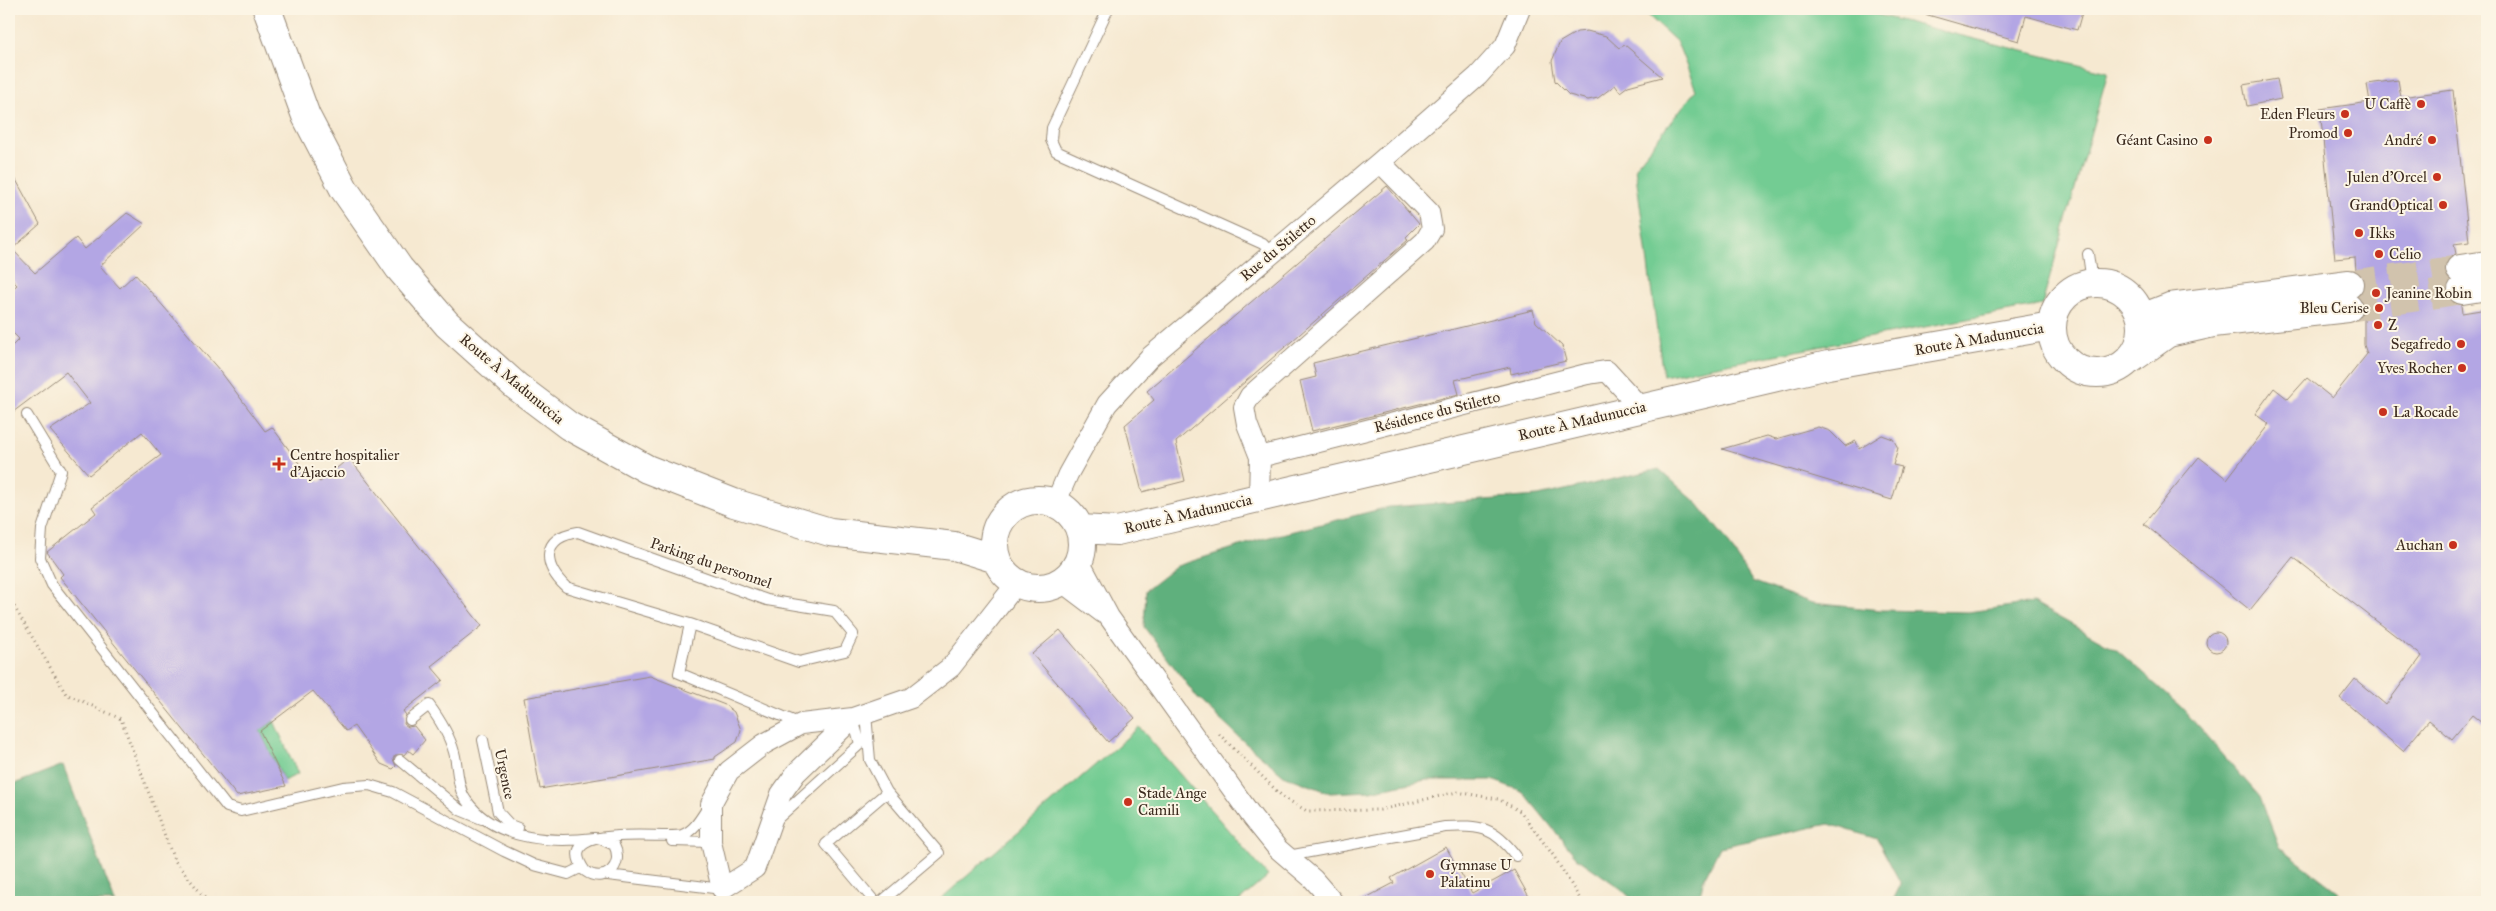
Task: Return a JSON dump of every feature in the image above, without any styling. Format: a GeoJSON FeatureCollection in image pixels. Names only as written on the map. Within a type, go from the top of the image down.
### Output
{"type":"FeatureCollection","features":[{"type":"Feature","properties":{"kind":"main road","name":"Route À Madunuccia"},"geometry":{"type":"LineString","coordinates":[[267,9],[306,116],[344,189],[399,268],[447,324],[516,386],[569,426],[648,469],[734,503],[830,532],[954,546]]}},
{"type":"Feature","properties":{"kind":"main road"},"geometry":{"type":"LineString","coordinates":[[2470,282],[2487,266]]}},
{"type":"Feature","properties":{"kind":"main road"},"geometry":{"type":"LineString","coordinates":[[2131,359],[2141,340],[2142,318],[2132,298],[2114,285],[2092,282],[2071,289],[2056,305],[2050,326],[2054,345],[2064,360],[2080,370],[2098,374],[2116,369],[2131,359],[2168,333],[2213,322],[2348,296],[2170,308],[2142,318]]}},
{"type":"Feature","properties":{"kind":"main road","name":"Route À Madunuccia"},"geometry":{"type":"LineString","coordinates":[[1076,556],[1117,531],[1640,407],[1828,365],[2050,326]]}},
{"type":"Feature","properties":{"kind":"main road"},"geometry":{"type":"LineString","coordinates":[[1040,500],[1055,504],[1074,518],[1076,556],[1039,589],[1016,583],[1005,573],[996,559],[994,546],[996,532],[1008,513],[1026,502],[1040,500]]}},
{"type":"Feature","properties":{"kind":"main road"},"geometry":{"type":"LineString","coordinates":[[954,546],[996,532]]}},
{"type":"Feature","properties":{"kind":"main road"},"geometry":{"type":"LineString","coordinates":[[954,546],[996,559]]}},
{"type":"Feature","properties":{"kind":"street","name":"Rue du Stiletto"},"geometry":{"type":"LineString","coordinates":[[1055,504],[1068,474],[1107,404],[1150,356],[1380,162],[1478,76],[1505,46],[1520,9]]}},
{"type":"Feature","properties":{"kind":"street"},"geometry":{"type":"LineString","coordinates":[[1258,498],[1260,457],[1247,424],[1244,408],[1250,396],[1425,241],[1432,229],[1429,212],[1380,162]]}},
{"type":"Feature","properties":{"kind":"street","name":"Résidence du Stiletto"},"geometry":{"type":"LineString","coordinates":[[1260,457],[1587,374],[1606,371],[1640,407]]}},
{"type":"Feature","properties":{"kind":"street"},"geometry":{"type":"LineString","coordinates":[[1076,556],[1109,617],[1253,818],[1287,856],[1313,879],[1333,902]]}},
{"type":"Feature","properties":{"kind":"street"},"geometry":{"type":"LineString","coordinates":[[859,716],[796,773],[781,794],[755,868],[724,896],[711,842],[710,804],[729,771],[764,744],[801,724],[859,716],[910,698],[950,666],[1016,583]]}},
{"type":"Feature","properties":{"kind":"lane"},"geometry":{"type":"LineString","coordinates":[[1108,9],[1052,128],[1051,140],[1056,151],[1263,244],[1272,254]]}},
{"type":"Feature","properties":{"kind":"lane"},"geometry":{"type":"LineString","coordinates":[[2088,254],[2092,282]]}},
{"type":"Feature","properties":{"kind":"lane"},"geometry":{"type":"LineString","coordinates":[[27,415],[61,471],[42,529],[40,558],[52,584],[227,807],[241,811],[343,787],[369,785],[393,792],[504,852],[534,865],[568,874],[582,867]]}},
{"type":"Feature","properties":{"kind":"lane","name":"Parking du personnel"},"geometry":{"type":"LineString","coordinates":[[578,532],[767,600],[834,611],[853,634],[845,651],[799,662],[690,624],[566,588],[554,575],[548,554],[554,542],[563,534],[578,532]]}},
{"type":"Feature","properties":{"kind":"lane"},"geometry":{"type":"LineString","coordinates":[[690,624],[679,673],[801,724]]}},
{"type":"Feature","properties":{"kind":"lane"},"geometry":{"type":"LineString","coordinates":[[410,720],[429,705],[450,738],[465,800],[486,821]]}},
{"type":"Feature","properties":{"kind":"lane"},"geometry":{"type":"LineString","coordinates":[[859,716],[870,760],[887,792],[939,853],[881,902]]}},
{"type":"Feature","properties":{"kind":"lane","name":"Urgence"},"geometry":{"type":"LineString","coordinates":[[482,740],[498,812],[510,826],[582,848]]}},
{"type":"Feature","properties":{"kind":"lane"},"geometry":{"type":"LineString","coordinates":[[400,760],[460,810],[518,835],[556,840],[634,834],[680,836],[692,830],[716,793]]}},
{"type":"Feature","properties":{"kind":"lane"},"geometry":{"type":"LineString","coordinates":[[875,902],[826,844],[887,792]]}},
{"type":"Feature","properties":{"kind":"lane"},"geometry":{"type":"LineString","coordinates":[[1287,856],[1445,827],[1470,825],[1496,834],[1516,856]]}},
{"type":"Feature","properties":{"kind":"lane"},"geometry":{"type":"LineString","coordinates":[[600,838],[614,845],[618,856],[615,868],[608,874]]}},
{"type":"Feature","properties":{"kind":"lane"},"geometry":{"type":"LineString","coordinates":[[711,842],[600,838],[582,848],[579,860],[582,867],[594,876],[608,874],[724,896]]}},
{"type":"Feature","properties":{"kind":"path"},"geometry":{"type":"LineString","coordinates":[[9,598],[66,694],[121,719],[174,860],[208,902]]}},
{"type":"Feature","properties":{"kind":"path"},"geometry":{"type":"LineString","coordinates":[[1214,729],[1283,797],[1307,811],[1380,810],[1457,792],[1498,798],[1520,811],[1554,855],[1582,902]]}},
{"type":"Feature","properties":{"kind":"green space"},"geometry":{"type":"Polygon","coordinates":[[[1641,9],[1854,9],[2108,72],[2042,305],[1663,376],[1635,167],[1696,90],[1677,42],[1641,9]]]}},
{"type":"Feature","properties":{"kind":"green space"},"geometry":{"type":"Polygon","coordinates":[[[1659,469],[1697,503],[1726,539],[1752,581],[1812,603],[1881,610],[1968,612],[2033,603],[2117,650],[2182,708],[2260,797],[2279,847],[2338,892],[2334,902],[1892,902],[1901,884],[1877,839],[1829,824],[1720,847],[1703,881],[1699,902],[1635,902],[1620,888],[1577,858],[1522,791],[1492,780],[1426,780],[1370,791],[1330,793],[1285,776],[1244,742],[1198,699],[1144,627],[1146,590],[1177,566],[1262,539],[1389,507],[1538,496],[1659,469]]]}},
{"type":"Feature","properties":{"kind":"green space"},"geometry":{"type":"Polygon","coordinates":[[[274,721],[298,774],[284,781],[260,731],[274,721]]]}},
{"type":"Feature","properties":{"kind":"green space","name":"Stade Ange Camili"},"geometry":{"type":"Polygon","coordinates":[[[1139,727],[1268,876],[1238,902],[937,902],[1139,727]]]}},
{"type":"Feature","properties":{"kind":"green space"},"geometry":{"type":"Polygon","coordinates":[[[63,765],[115,902],[9,902],[9,786],[63,765]]]}},
{"type":"Feature","properties":{"kind":"building"},"geometry":{"type":"Polygon","coordinates":[[[1921,9],[2083,9],[2077,30],[2026,16],[2019,41],[1921,13],[1921,9]]]}},
{"type":"Feature","properties":{"kind":"building"},"geometry":{"type":"Polygon","coordinates":[[[1587,31],[1606,36],[1619,48],[1625,45],[1662,77],[1628,86],[1620,92],[1615,85],[1598,98],[1588,100],[1569,95],[1555,81],[1552,61],[1560,42],[1577,32],[1587,31]]]}},
{"type":"Feature","properties":{"kind":"building"},"geometry":{"type":"Polygon","coordinates":[[[2277,79],[2281,99],[2247,106],[2243,85],[2277,79]]]}},
{"type":"Feature","properties":{"kind":"building","name":"La Rocade"},"geometry":{"type":"Polygon","coordinates":[[[2398,80],[2401,97],[2453,90],[2469,242],[2454,244],[2456,254],[2446,263],[2445,272],[2450,281],[2447,293],[2450,300],[2461,305],[2462,313],[2487,309],[2487,727],[2472,715],[2452,739],[2429,720],[2403,751],[2340,698],[2355,679],[2386,705],[2422,656],[2293,557],[2250,610],[2144,524],[2199,457],[2227,479],[2269,424],[2255,414],[2274,388],[2288,399],[2307,378],[2332,398],[2367,354],[2364,345],[2364,307],[2360,295],[2364,290],[2364,282],[2356,271],[2355,257],[2335,259],[2320,109],[2370,102],[2367,84],[2398,80]]]}},
{"type":"Feature","properties":{"kind":"building"},"geometry":{"type":"Polygon","coordinates":[[[9,167],[40,224],[12,249],[35,273],[76,238],[85,249],[127,213],[145,224],[100,266],[120,288],[135,274],[221,372],[265,431],[272,427],[310,478],[313,476],[320,482],[349,458],[482,626],[431,666],[443,680],[403,711],[406,715],[404,724],[408,727],[414,726],[425,740],[413,754],[408,750],[404,755],[395,755],[393,759],[396,766],[393,769],[381,764],[354,726],[346,731],[313,691],[260,731],[286,786],[237,796],[60,577],[63,574],[47,552],[96,513],[92,507],[161,455],[142,432],[89,475],[50,430],[90,403],[66,372],[9,415],[9,349],[19,339],[9,329],[9,292],[17,285],[9,277],[9,167]]]}},
{"type":"Feature","properties":{"kind":"building"},"geometry":{"type":"Polygon","coordinates":[[[1387,186],[1419,224],[1406,237],[1408,240],[1176,442],[1185,481],[1142,492],[1125,425],[1154,400],[1147,391],[1387,186]]]}},
{"type":"Feature","properties":{"kind":"building"},"geometry":{"type":"Polygon","coordinates":[[[1533,310],[1536,322],[1562,346],[1566,361],[1511,374],[1510,367],[1455,380],[1459,394],[1312,431],[1300,381],[1316,377],[1313,363],[1533,310]]]}},
{"type":"Feature","properties":{"kind":"building"},"geometry":{"type":"Polygon","coordinates":[[[1818,427],[1830,431],[1845,446],[1856,441],[1859,449],[1882,435],[1893,439],[1898,448],[1893,465],[1902,467],[1892,500],[1722,449],[1767,436],[1776,439],[1818,427]]]}},
{"type":"Feature","properties":{"kind":"building"},"geometry":{"type":"Polygon","coordinates":[[[1060,630],[1135,718],[1108,742],[1032,654],[1060,630]]]}},
{"type":"Feature","properties":{"kind":"building"},"geometry":{"type":"Polygon","coordinates":[[[2216,632],[2223,635],[2226,642],[2223,649],[2216,652],[2209,649],[2206,642],[2209,635],[2216,632]]]}},
{"type":"Feature","properties":{"kind":"building"},"geometry":{"type":"Polygon","coordinates":[[[650,676],[725,705],[734,712],[741,730],[737,742],[715,757],[715,759],[540,789],[524,698],[650,676]]]}},
{"type":"Feature","properties":{"kind":"building","name":"Gymnase U Palatinu"},"geometry":{"type":"Polygon","coordinates":[[[1446,847],[1472,893],[1514,870],[1532,902],[1358,902],[1394,883],[1391,878],[1446,847]]]}},
{"type":"Feature","properties":{"kind":"tunnel"},"geometry":{"type":"LineString","coordinates":[[2349,284],[2460,269]]}},
{"type":"Feature","properties":{"kind":"tunnel"},"geometry":{"type":"LineString","coordinates":[[2348,308],[2462,290]]}},
{"type":"Feature","properties":{"kind":"place","name":"U Caffè"},"geometry":{"type":"Point","coordinates":[2421,104]}},
{"type":"Feature","properties":{"kind":"place","name":"Eden Fleurs"},"geometry":{"type":"Point","coordinates":[2345,114]}},
{"type":"Feature","properties":{"kind":"place","name":"Promod"},"geometry":{"type":"Point","coordinates":[2348,133]}},
{"type":"Feature","properties":{"kind":"place","name":"Géant Casino"},"geometry":{"type":"Point","coordinates":[2208,140]}},
{"type":"Feature","properties":{"kind":"place","name":"André"},"geometry":{"type":"Point","coordinates":[2432,140]}},
{"type":"Feature","properties":{"kind":"place","name":"Julen d'Orcel"},"geometry":{"type":"Point","coordinates":[2437,177]}},
{"type":"Feature","properties":{"kind":"place","name":"GrandOptical"},"geometry":{"type":"Point","coordinates":[2443,205]}},
{"type":"Feature","properties":{"kind":"place","name":"Ikks"},"geometry":{"type":"Point","coordinates":[2359,233]}},
{"type":"Feature","properties":{"kind":"place","name":"Celio"},"geometry":{"type":"Point","coordinates":[2379,254]}},
{"type":"Feature","properties":{"kind":"place","name":"Jeanine Robin"},"geometry":{"type":"Point","coordinates":[2376,293]}},
{"type":"Feature","properties":{"kind":"place","name":"Bleu Cerise"},"geometry":{"type":"Point","coordinates":[2379,308]}},
{"type":"Feature","properties":{"kind":"place","name":"Z"},"geometry":{"type":"Point","coordinates":[2378,325]}},
{"type":"Feature","properties":{"kind":"place","name":"Segafredo"},"geometry":{"type":"Point","coordinates":[2461,344]}},
{"type":"Feature","properties":{"kind":"place","name":"Yves Rocher"},"geometry":{"type":"Point","coordinates":[2462,368]}},
{"type":"Feature","properties":{"kind":"place","name":"La Rocade"},"geometry":{"type":"Point","coordinates":[2383,412]}},
{"type":"Feature","properties":{"kind":"place","name":"Centre hospitalier d'Ajaccio"},"geometry":{"type":"Point","coordinates":[279,464]}},
{"type":"Feature","properties":{"kind":"place","name":"Auchan"},"geometry":{"type":"Point","coordinates":[2453,545]}},
{"type":"Feature","properties":{"kind":"place","name":"Stade Ange Camili"},"geometry":{"type":"Point","coordinates":[1128,802]}},
{"type":"Feature","properties":{"kind":"place","name":"Gymnase U Palatinu"},"geometry":{"type":"Point","coordinates":[1430,874]}}]}
